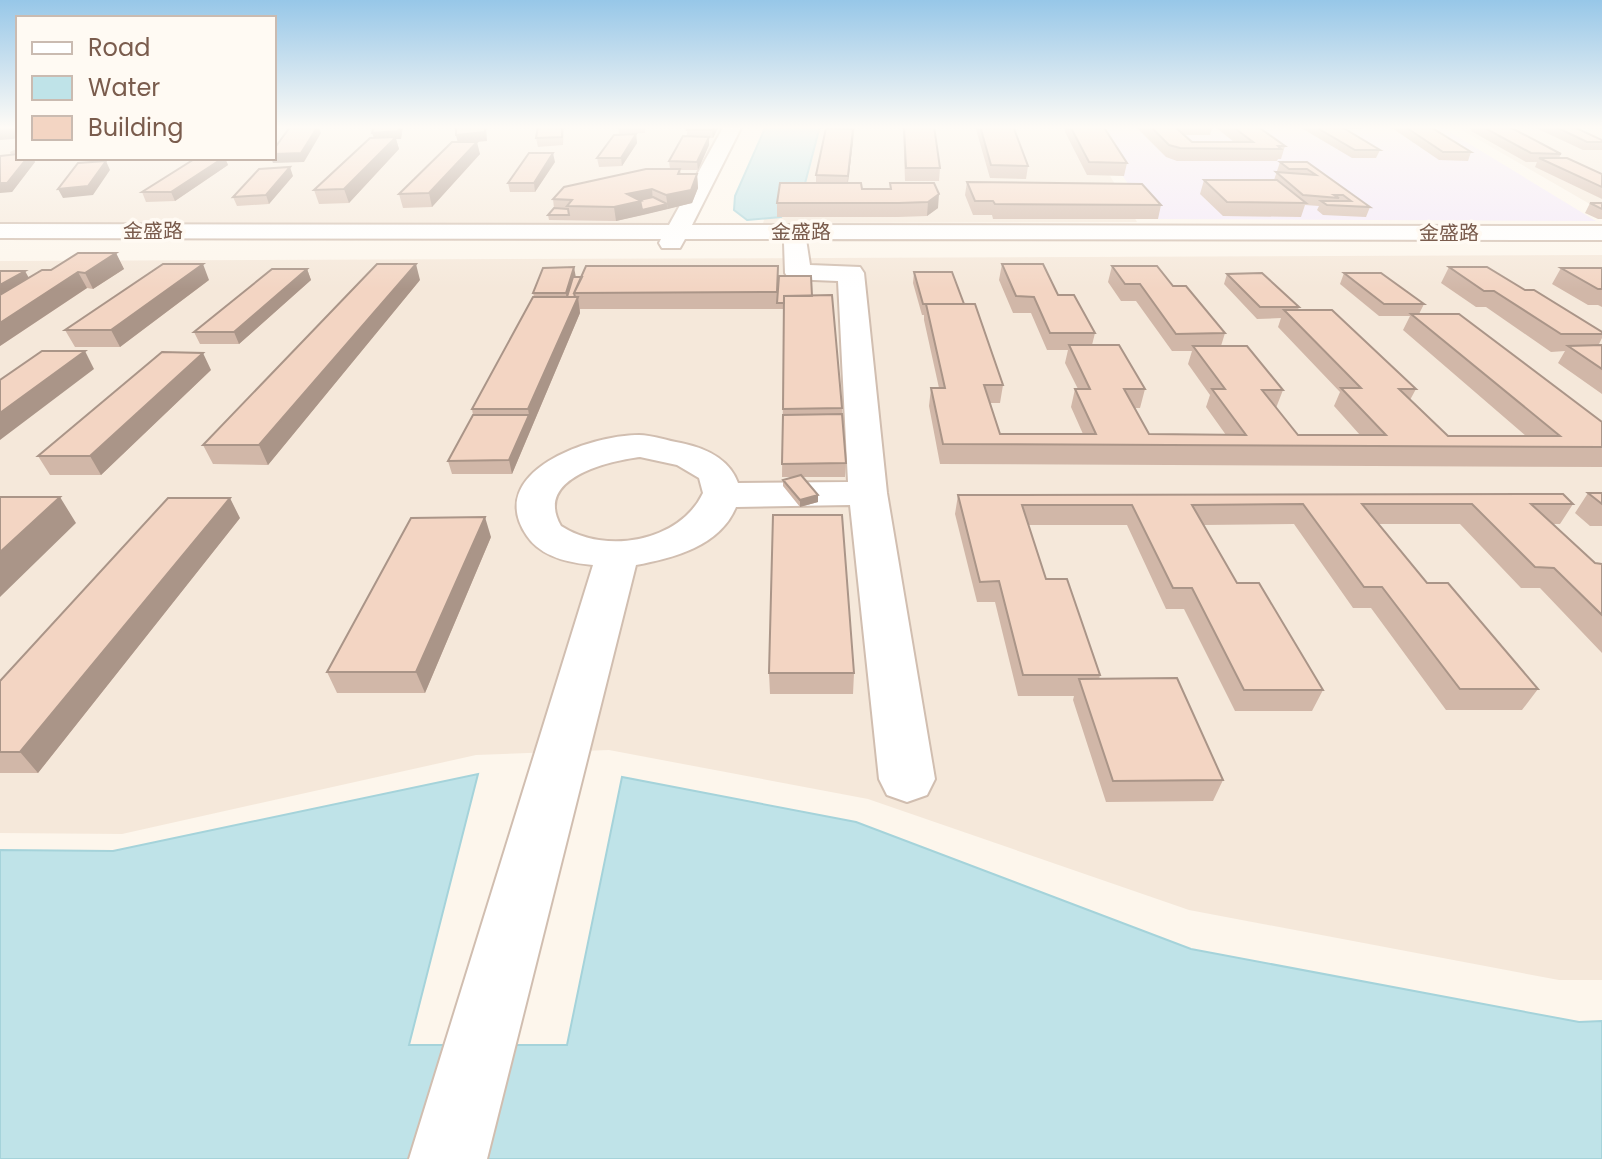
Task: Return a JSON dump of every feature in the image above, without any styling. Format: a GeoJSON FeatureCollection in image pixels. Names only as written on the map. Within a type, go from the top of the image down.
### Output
{"type":"FeatureCollection","features":[{"type":"Feature","properties":{"kind":"street"},"geometry":{"type":"LineString","coordinates":[[674,237],[704,180]]}},
{"type":"Feature","properties":{"kind":"street","name":"金盛路"},"geometry":{"type":"LineString","coordinates":[[0,231],[674,237],[796,243],[1602,244]]}},
{"type":"Feature","properties":{"kind":"street","name":"金盛路"},"geometry":{"type":"LineString","coordinates":[[0,243],[1602,233]]}},
{"type":"Feature","properties":{"kind":"street"},"geometry":{"type":"LineString","coordinates":[[796,243],[798,273],[851,273],[868,493],[907,779]]}},
{"type":"Feature","properties":{"kind":"street"},"geometry":{"type":"LineString","coordinates":[[640,446],[673,449],[700,459],[718,475],[723,495],[715,516],[691,536],[657,550],[617,555],[579,551],[550,538],[535,519],[535,497],[549,477],[574,461],[606,450],[640,446]]}},
{"type":"Feature","properties":{"kind":"street"},"geometry":{"type":"LineString","coordinates":[[723,495],[868,493]]}},
{"type":"Feature","properties":{"kind":"street"},"geometry":{"type":"LineString","coordinates":[[448,1159],[617,555]]}},
{"type":"Feature","properties":{"kind":"shaded area"},"geometry":{"type":"Polygon","coordinates":[[[0,180],[694,180],[668,229],[0,226],[0,180]]]}},
{"type":"Feature","properties":{"kind":"shaded area"},"geometry":{"type":"Polygon","coordinates":[[[778,180],[1113,180],[1137,222],[763,223],[778,180]]]}},
{"type":"Feature","properties":{"kind":"shaded area"},"geometry":{"type":"Polygon","coordinates":[[[1125,180],[1529,180],[1596,221],[1151,219],[1125,180]]]}},
{"type":"Feature","properties":{"kind":"shaded area"},"geometry":{"type":"Polygon","coordinates":[[[1549,180],[1602,180],[1602,211],[1549,180]]]}},
{"type":"Feature","properties":{"kind":"shaded area"},"geometry":{"type":"Polygon","coordinates":[[[1602,255],[1602,980],[1559,980],[1189,910],[868,799],[609,750],[476,755],[122,834],[0,833],[0,261],[1602,255]]]}},
{"type":"Feature","properties":{"kind":"water"},"geometry":{"type":"Polygon","coordinates":[[[742,180],[806,180],[803,191],[781,217],[747,220],[734,210],[735,196],[742,180]]]}},
{"type":"Feature","properties":{"kind":"water"},"geometry":{"type":"Polygon","coordinates":[[[478,774],[409,1045],[567,1045],[622,777],[856,822],[1191,949],[1579,1022],[1602,1021],[1602,1159],[0,1159],[0,850],[113,851],[478,774]]]}},
{"type":"Feature","properties":{"kind":"building"},"geometry":{"type":"Polygon","coordinates":[[[65,180],[92,180],[88,186],[58,189],[65,180]]]}},
{"type":"Feature","properties":{"kind":"building"},"geometry":{"type":"Polygon","coordinates":[[[161,180],[189,180],[171,192],[142,192],[161,180]]]}},
{"type":"Feature","properties":{"kind":"building"},"geometry":{"type":"Polygon","coordinates":[[[249,180],[279,180],[266,195],[233,197],[249,180]]]}},
{"type":"Feature","properties":{"kind":"building"},"geometry":{"type":"Polygon","coordinates":[[[325,180],[353,180],[344,189],[314,190],[325,180]]]}},
{"type":"Feature","properties":{"kind":"building"},"geometry":{"type":"Polygon","coordinates":[[[413,180],[441,180],[429,193],[399,194],[413,180]]]}},
{"type":"Feature","properties":{"kind":"building"},"geometry":{"type":"Polygon","coordinates":[[[510,180],[536,180],[534,183],[508,183],[510,180]]]}},
{"type":"Feature","properties":{"kind":"building"},"geometry":{"type":"Polygon","coordinates":[[[595,180],[695,180],[691,190],[666,195],[652,189],[627,194],[641,201],[614,207],[567,206],[572,200],[553,199],[564,187],[595,180]]]}},
{"type":"Feature","properties":{"kind":"building"},"geometry":{"type":"Polygon","coordinates":[[[1204,180],[1277,180],[1306,203],[1227,202],[1204,180]]]}},
{"type":"Feature","properties":{"kind":"building"},"geometry":{"type":"Polygon","coordinates":[[[1285,180],[1332,180],[1370,207],[1327,205],[1321,201],[1351,201],[1343,195],[1334,195],[1339,198],[1303,195],[1285,180]]]}},
{"type":"Feature","properties":{"kind":"building"},"geometry":{"type":"Polygon","coordinates":[[[1587,180],[1602,180],[1602,187],[1587,180]]]}},
{"type":"Feature","properties":{"kind":"building"},"geometry":{"type":"Polygon","coordinates":[[[967,182],[1142,184],[1161,205],[995,204],[993,201],[975,201],[967,182]]]}},
{"type":"Feature","properties":{"kind":"building"},"geometry":{"type":"Polygon","coordinates":[[[780,183],[861,183],[862,189],[891,189],[890,183],[934,183],[939,194],[928,202],[777,203],[780,183]]]}},
{"type":"Feature","properties":{"kind":"building"},"geometry":{"type":"Polygon","coordinates":[[[653,197],[667,204],[642,210],[640,200],[653,197]]]}},
{"type":"Feature","properties":{"kind":"building"},"geometry":{"type":"Polygon","coordinates":[[[554,208],[568,209],[569,215],[548,215],[554,208]]]}},
{"type":"Feature","properties":{"kind":"building"},"geometry":{"type":"Polygon","coordinates":[[[78,253],[116,253],[85,273],[78,272],[0,323],[0,295],[78,253]]]}},
{"type":"Feature","properties":{"kind":"building"},"geometry":{"type":"Polygon","coordinates":[[[163,264],[203,264],[111,330],[65,330],[163,264]]]}},
{"type":"Feature","properties":{"kind":"building"},"geometry":{"type":"Polygon","coordinates":[[[377,264],[416,264],[259,445],[203,445],[377,264]]]}},
{"type":"Feature","properties":{"kind":"building"},"geometry":{"type":"Polygon","coordinates":[[[1002,264],[1043,264],[1058,295],[1074,295],[1095,333],[1050,333],[1034,297],[1016,296],[1002,264]]]}},
{"type":"Feature","properties":{"kind":"building"},"geometry":{"type":"Polygon","coordinates":[[[586,266],[778,266],[777,292],[574,293],[586,266]]]}},
{"type":"Feature","properties":{"kind":"building"},"geometry":{"type":"Polygon","coordinates":[[[1112,266],[1157,266],[1173,286],[1186,286],[1225,333],[1176,334],[1140,284],[1125,284],[1112,266]]]}},
{"type":"Feature","properties":{"kind":"building"},"geometry":{"type":"Polygon","coordinates":[[[574,267],[566,293],[533,293],[543,268],[574,267]]]}},
{"type":"Feature","properties":{"kind":"building"},"geometry":{"type":"Polygon","coordinates":[[[1449,267],[1487,267],[1525,290],[1534,290],[1602,334],[1561,334],[1494,291],[1484,291],[1449,267]]]}},
{"type":"Feature","properties":{"kind":"building"},"geometry":{"type":"Polygon","coordinates":[[[1561,268],[1602,268],[1602,289],[1598,289],[1561,268]]]}},
{"type":"Feature","properties":{"kind":"building"},"geometry":{"type":"Polygon","coordinates":[[[272,269],[307,269],[234,332],[194,332],[272,269]]]}},
{"type":"Feature","properties":{"kind":"building"},"geometry":{"type":"Polygon","coordinates":[[[0,271],[25,271],[0,285],[0,271]]]}},
{"type":"Feature","properties":{"kind":"building"},"geometry":{"type":"Polygon","coordinates":[[[914,272],[952,272],[964,304],[923,304],[914,272]]]}},
{"type":"Feature","properties":{"kind":"building"},"geometry":{"type":"Polygon","coordinates":[[[1262,273],[1299,307],[1260,307],[1227,274],[1262,273]]]}},
{"type":"Feature","properties":{"kind":"building"},"geometry":{"type":"Polygon","coordinates":[[[1344,273],[1381,273],[1424,304],[1384,304],[1344,273]]]}},
{"type":"Feature","properties":{"kind":"building"},"geometry":{"type":"Polygon","coordinates":[[[779,276],[811,276],[812,296],[784,296],[784,303],[777,303],[779,276]]]}},
{"type":"Feature","properties":{"kind":"building"},"geometry":{"type":"Polygon","coordinates":[[[573,277],[582,277],[575,297],[567,297],[573,277]]]}},
{"type":"Feature","properties":{"kind":"building"},"geometry":{"type":"Polygon","coordinates":[[[832,295],[842,408],[783,409],[784,296],[832,295]]]}},
{"type":"Feature","properties":{"kind":"building"},"geometry":{"type":"Polygon","coordinates":[[[533,297],[578,297],[528,409],[472,409],[533,297]]]}},
{"type":"Feature","properties":{"kind":"building"},"geometry":{"type":"Polygon","coordinates":[[[926,304],[975,304],[1003,385],[984,385],[1000,434],[1096,434],[1075,389],[1090,389],[1069,345],[1119,345],[1145,389],[1124,389],[1149,434],[1246,435],[1212,389],[1225,389],[1193,346],[1247,346],[1283,390],[1262,390],[1298,435],[1386,435],[1341,388],[1361,388],[1284,310],[1332,310],[1416,389],[1399,389],[1448,436],[1560,436],[1411,314],[1459,314],[1602,422],[1602,447],[943,444],[931,388],[945,388],[926,304]]]}},
{"type":"Feature","properties":{"kind":"building"},"geometry":{"type":"Polygon","coordinates":[[[1602,345],[1602,369],[1568,346],[1602,345]]]}},
{"type":"Feature","properties":{"kind":"building"},"geometry":{"type":"Polygon","coordinates":[[[42,351],[85,351],[0,413],[0,380],[42,351]]]}},
{"type":"Feature","properties":{"kind":"building"},"geometry":{"type":"Polygon","coordinates":[[[162,352],[203,353],[90,456],[38,456],[162,352]]]}},
{"type":"Feature","properties":{"kind":"building"},"geometry":{"type":"Polygon","coordinates":[[[842,414],[846,463],[782,464],[783,415],[842,414]]]}},
{"type":"Feature","properties":{"kind":"building"},"geometry":{"type":"Polygon","coordinates":[[[473,415],[529,415],[509,460],[448,461],[473,415]]]}},
{"type":"Feature","properties":{"kind":"building"},"geometry":{"type":"Polygon","coordinates":[[[801,475],[818,495],[800,500],[783,480],[801,475]]]}},
{"type":"Feature","properties":{"kind":"building"},"geometry":{"type":"Polygon","coordinates":[[[1588,493],[1602,493],[1602,504],[1588,493]]]}},
{"type":"Feature","properties":{"kind":"building"},"geometry":{"type":"Polygon","coordinates":[[[1563,494],[1573,504],[1531,504],[1595,563],[1602,564],[1602,615],[1554,568],[1535,567],[1472,504],[1362,504],[1427,583],[1448,583],[1538,689],[1460,689],[1382,587],[1364,587],[1303,504],[1192,505],[1237,583],[1259,583],[1323,690],[1244,690],[1192,588],[1173,588],[1132,505],[1022,505],[1046,579],[1067,579],[1100,675],[1023,675],[999,581],[980,582],[958,495],[1563,494]]]}},
{"type":"Feature","properties":{"kind":"building"},"geometry":{"type":"Polygon","coordinates":[[[0,497],[60,497],[0,552],[0,497]]]}},
{"type":"Feature","properties":{"kind":"building"},"geometry":{"type":"Polygon","coordinates":[[[168,498],[230,498],[20,752],[0,752],[0,681],[168,498]]]}},
{"type":"Feature","properties":{"kind":"building"},"geometry":{"type":"Polygon","coordinates":[[[773,515],[842,515],[854,673],[769,673],[773,515]]]}},
{"type":"Feature","properties":{"kind":"building"},"geometry":{"type":"Polygon","coordinates":[[[485,517],[416,672],[327,672],[411,518],[485,517]]]}},
{"type":"Feature","properties":{"kind":"building"},"geometry":{"type":"Polygon","coordinates":[[[1177,678],[1223,780],[1113,781],[1079,679],[1177,678]]]}}]}
